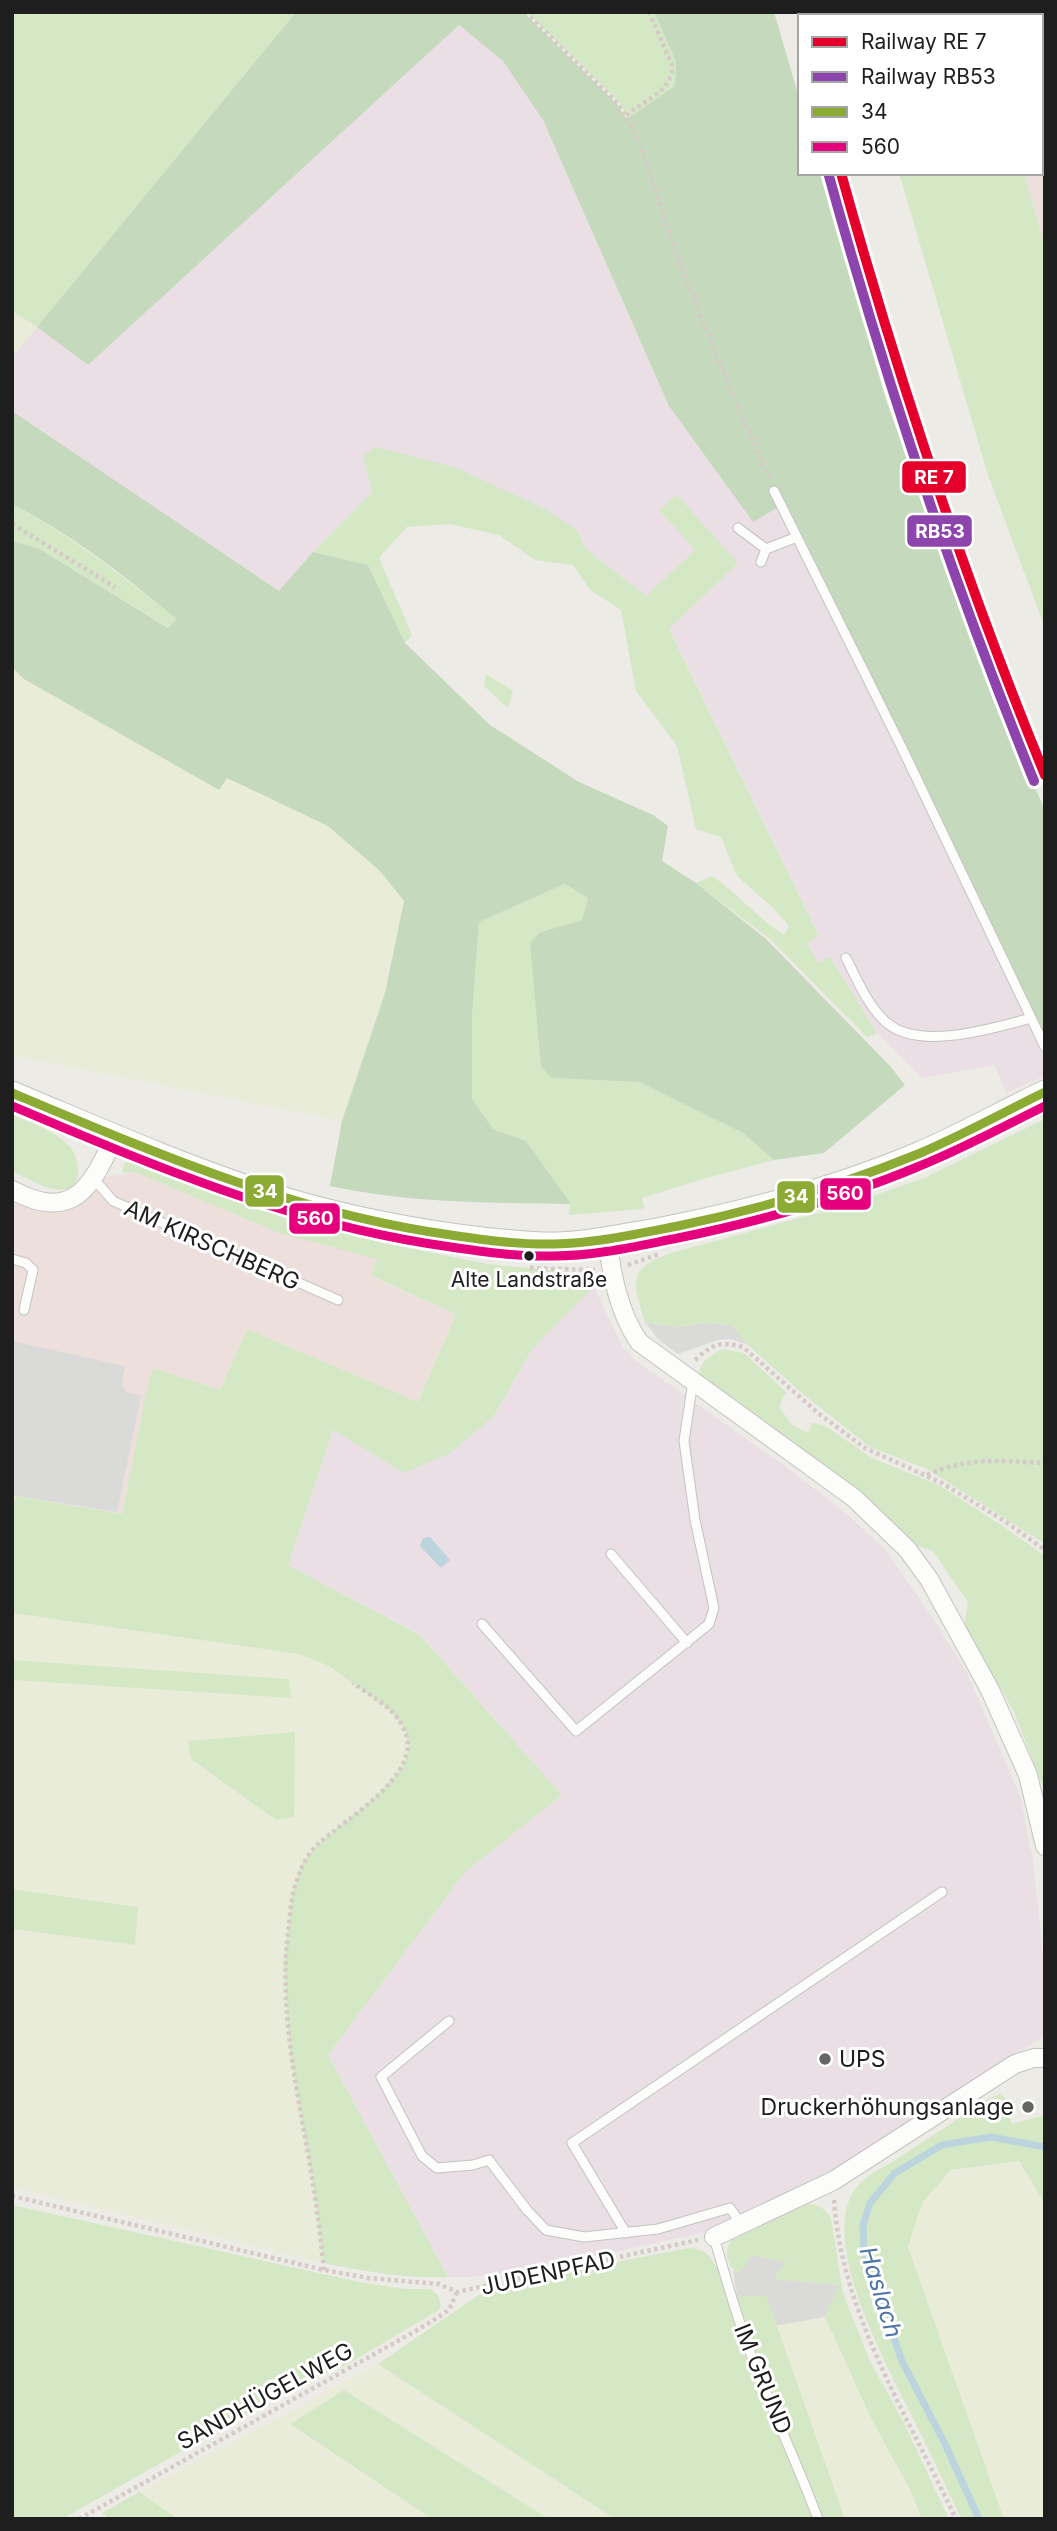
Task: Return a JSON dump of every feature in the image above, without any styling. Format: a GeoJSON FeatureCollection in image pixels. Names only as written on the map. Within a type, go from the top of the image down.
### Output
{"type":"FeatureCollection","features":[{"type":"Feature","properties":{"kind":"street"},"geometry":{"type":"LineString","coordinates":[[12,1093],[267,1194],[348,1215],[478,1238],[545,1244],[607,1239],[737,1213],[856,1178],[919,1153],[1045,1092]]}},
{"type":"Feature","properties":{"kind":"street"},"geometry":{"type":"LineString","coordinates":[[12,1190],[32,1200],[55,1205],[76,1196],[94,1179],[116,1136]]}},
{"type":"Feature","properties":{"kind":"street"},"geometry":{"type":"LineString","coordinates":[[607,1239],[613,1284],[629,1328],[639,1342],[854,1498],[908,1549],[929,1579],[990,1690],[1028,1775],[1045,1846]]}},
{"type":"Feature","properties":{"kind":"street"},"geometry":{"type":"LineString","coordinates":[[714,2236],[833,2181],[1015,2064],[1034,2058],[1045,2058]]}},
{"type":"Feature","properties":{"kind":"lane"},"geometry":{"type":"LineString","coordinates":[[774,491],[902,748],[1045,1047]]}},
{"type":"Feature","properties":{"kind":"lane"},"geometry":{"type":"LineString","coordinates":[[738,527],[765,549]]}},
{"type":"Feature","properties":{"kind":"lane"},"geometry":{"type":"LineString","coordinates":[[765,549],[797,537]]}},
{"type":"Feature","properties":{"kind":"lane"},"geometry":{"type":"LineString","coordinates":[[761,562],[765,549]]}},
{"type":"Feature","properties":{"kind":"lane"},"geometry":{"type":"LineString","coordinates":[[846,958],[865,994],[887,1023],[905,1033],[933,1036],[986,1031],[1031,1017]]}},
{"type":"Feature","properties":{"kind":"lane","name":"AM KIRSCHBERG"},"geometry":{"type":"LineString","coordinates":[[94,1179],[113,1201],[338,1300]]}},
{"type":"Feature","properties":{"kind":"lane"},"geometry":{"type":"LineString","coordinates":[[12,1259],[26,1263],[33,1270],[24,1311]]}},
{"type":"Feature","properties":{"kind":"lane"},"geometry":{"type":"LineString","coordinates":[[482,1624],[576,1731],[709,1624],[714,1608],[695,1520],[684,1441],[687,1377]]}},
{"type":"Feature","properties":{"kind":"lane"},"geometry":{"type":"LineString","coordinates":[[611,1554],[687,1643]]}},
{"type":"Feature","properties":{"kind":"lane"},"geometry":{"type":"LineString","coordinates":[[626,2233],[572,2143],[942,1892]]}},
{"type":"Feature","properties":{"kind":"lane"},"geometry":{"type":"LineString","coordinates":[[450,2021],[381,2077],[422,2156],[437,2168],[473,2165],[489,2160],[527,2210],[546,2230],[584,2237],[626,2233],[658,2229],[730,2208],[741,2224]]}},
{"type":"Feature","properties":{"kind":"lane","name":"IM GRUND"},"geometry":{"type":"LineString","coordinates":[[714,2236],[750,2351],[796,2458],[818,2519]]}},
{"type":"Feature","properties":{"kind":"path"},"geometry":{"type":"LineString","coordinates":[[525,12],[617,102],[626,115],[644,155],[675,248],[774,491]]}},
{"type":"Feature","properties":{"kind":"path"},"geometry":{"type":"LineString","coordinates":[[626,115],[666,87],[673,75],[672,65],[649,12]]}},
{"type":"Feature","properties":{"kind":"path"},"geometry":{"type":"LineString","coordinates":[[12,524],[115,587]]}},
{"type":"Feature","properties":{"kind":"path"},"geometry":{"type":"LineString","coordinates":[[687,1377],[695,1359],[713,1345],[727,1343],[743,1347],[818,1413],[865,1448],[927,1476],[1006,1522],[1045,1550]]}},
{"type":"Feature","properties":{"kind":"path"},"geometry":{"type":"LineString","coordinates":[[927,1476],[951,1465],[975,1460],[1045,1463]]}},
{"type":"Feature","properties":{"kind":"path"},"geometry":{"type":"LineString","coordinates":[[324,2270],[314,2191],[289,2052],[284,1964],[292,1896],[301,1865],[317,1845],[375,1797],[397,1774],[408,1751],[405,1729],[389,1709],[353,1683]]}},
{"type":"Feature","properties":{"kind":"path"},"geometry":{"type":"LineString","coordinates":[[833,2181],[836,2226],[852,2295],[889,2384],[956,2519]]}},
{"type":"Feature","properties":{"kind":"path","name":"JUDENPFAD"},"geometry":{"type":"LineString","coordinates":[[12,2196],[324,2270],[368,2278],[439,2284],[457,2292],[714,2236]]}},
{"type":"Feature","properties":{"kind":"path","name":"SANDHÜGELWEG"},"geometry":{"type":"LineString","coordinates":[[79,2519],[421,2328],[449,2310],[457,2292]]}},
{"type":"Feature","properties":{"kind":"shaded area"},"geometry":{"type":"Polygon","coordinates":[[[1045,12],[1045,247],[1025,175],[1043,175],[1043,14],[980,14],[1045,12]]]}},
{"type":"Feature","properties":{"kind":"shaded area"},"geometry":{"type":"Polygon","coordinates":[[[458,24],[503,61],[543,120],[669,406],[753,522],[779,507],[1045,1055],[1045,1076],[1006,1093],[995,1065],[922,1078],[877,1033],[830,957],[818,963],[806,942],[819,935],[669,628],[738,563],[659,510],[695,550],[646,596],[586,549],[577,530],[363,456],[372,492],[313,552],[279,592],[12,411],[12,357],[37,327],[88,365],[458,24]]]}},
{"type":"Feature","properties":{"kind":"shaded area"},"geometry":{"type":"Polygon","coordinates":[[[135,1172],[377,1259],[371,1277],[456,1314],[418,1402],[247,1329],[220,1390],[154,1368],[148,1385],[122,1514],[12,1495],[12,1179],[53,1197],[96,1179],[135,1172]]]}},
{"type":"Feature","properties":{"kind":"shaded area"},"geometry":{"type":"Polygon","coordinates":[[[594,1287],[622,1346],[635,1360],[786,1467],[847,1514],[887,1552],[967,1673],[1020,1796],[1033,1861],[1045,1973],[1045,2031],[1042,2037],[904,2130],[867,2152],[714,2230],[570,2262],[472,2277],[448,2277],[328,2055],[466,1871],[562,1795],[420,1634],[288,1565],[333,1430],[404,1473],[494,1416],[532,1349],[594,1287]]]}},
{"type":"Feature","properties":{"kind":"shaded area"},"geometry":{"type":"Polygon","coordinates":[[[645,1322],[676,1327],[704,1323],[732,1325],[748,1345],[730,1339],[718,1340],[678,1354],[658,1339],[645,1322]]]}},
{"type":"Feature","properties":{"kind":"shaded area"},"geometry":{"type":"Polygon","coordinates":[[[12,1341],[125,1366],[121,1386],[125,1388],[125,1392],[141,1396],[117,1512],[12,1495],[12,1341]]]}},
{"type":"Feature","properties":{"kind":"shaded area"},"geometry":{"type":"Polygon","coordinates":[[[755,2255],[787,2262],[774,2279],[840,2285],[825,2317],[776,2326],[766,2296],[737,2297],[733,2270],[738,2272],[750,2257],[755,2255]]]}},
{"type":"Feature","properties":{"kind":"green space"},"geometry":{"type":"Polygon","coordinates":[[[12,12],[296,12],[37,327],[12,311],[12,12]]]}},
{"type":"Feature","properties":{"kind":"green space"},"geometry":{"type":"Polygon","coordinates":[[[296,12],[523,12],[616,103],[627,119],[675,86],[676,62],[654,12],[774,12],[798,94],[798,175],[821,175],[887,403],[1003,718],[1045,810],[1045,1040],[784,504],[753,522],[669,406],[543,120],[503,61],[459,25],[88,365],[37,327],[296,12]]]}},
{"type":"Feature","properties":{"kind":"green space"},"geometry":{"type":"Polygon","coordinates":[[[526,12],[654,12],[676,62],[675,86],[629,118],[618,101],[526,12]]]}},
{"type":"Feature","properties":{"kind":"green space"},"geometry":{"type":"Polygon","coordinates":[[[851,12],[980,14],[852,14],[851,12]]]}},
{"type":"Feature","properties":{"kind":"green space"},"geometry":{"type":"Polygon","coordinates":[[[900,175],[1025,175],[1045,247],[1045,628],[987,472],[900,175]]]}},
{"type":"Feature","properties":{"kind":"green space"},"geometry":{"type":"Polygon","coordinates":[[[12,311],[37,327],[12,357],[12,311]]]}},
{"type":"Feature","properties":{"kind":"green space"},"geometry":{"type":"Polygon","coordinates":[[[12,411],[279,591],[313,552],[368,565],[405,643],[490,725],[579,782],[653,815],[668,826],[662,861],[696,883],[766,939],[890,1066],[905,1085],[824,1153],[774,1160],[743,1133],[639,1082],[551,1078],[541,1066],[530,942],[541,932],[582,920],[588,898],[565,884],[479,922],[472,1016],[472,1099],[493,1129],[526,1141],[571,1204],[419,1199],[330,1186],[342,1121],[385,993],[404,901],[379,870],[328,826],[227,778],[219,790],[24,679],[12,667],[12,541],[38,548],[168,628],[177,619],[97,557],[12,504],[12,411]]]}},
{"type":"Feature","properties":{"kind":"green space"},"geometry":{"type":"Polygon","coordinates":[[[376,447],[457,468],[543,508],[577,530],[586,549],[646,596],[695,550],[659,510],[677,495],[738,563],[669,629],[819,936],[807,943],[818,963],[830,957],[877,1033],[867,1037],[770,939],[696,883],[712,876],[784,935],[789,926],[737,876],[721,837],[696,829],[677,746],[636,691],[621,610],[590,590],[573,565],[535,560],[499,535],[450,524],[407,527],[379,558],[412,635],[405,643],[368,565],[313,552],[372,492],[363,456],[376,447]]]}},
{"type":"Feature","properties":{"kind":"green space"},"geometry":{"type":"Polygon","coordinates":[[[12,504],[76,543],[178,619],[169,628],[38,548],[12,541],[12,504]]]}},
{"type":"Feature","properties":{"kind":"green space"},"geometry":{"type":"Polygon","coordinates":[[[12,667],[24,679],[219,790],[227,778],[328,826],[379,870],[404,901],[385,993],[342,1121],[12,1056],[12,667]]]}},
{"type":"Feature","properties":{"kind":"green space"},"geometry":{"type":"Polygon","coordinates":[[[486,674],[513,691],[508,708],[484,686],[486,674]]]}},
{"type":"Feature","properties":{"kind":"green space"},"geometry":{"type":"Polygon","coordinates":[[[565,884],[588,898],[582,920],[541,932],[551,1078],[639,1082],[743,1133],[774,1160],[642,1198],[642,1209],[569,1215],[570,1204],[526,1141],[493,1129],[472,1099],[472,1016],[479,922],[565,884]]]}},
{"type":"Feature","properties":{"kind":"green space"},"geometry":{"type":"Polygon","coordinates":[[[12,1115],[49,1131],[71,1148],[76,1157],[78,1171],[76,1182],[70,1188],[61,1190],[40,1185],[12,1171],[12,1115]]]}},
{"type":"Feature","properties":{"kind":"green space"},"geometry":{"type":"Polygon","coordinates":[[[1045,1119],[1045,1544],[927,1469],[870,1447],[803,1394],[748,1345],[732,1325],[704,1323],[676,1327],[645,1322],[636,1287],[637,1279],[640,1271],[656,1259],[847,1205],[924,1178],[1045,1119]]]}},
{"type":"Feature","properties":{"kind":"green space"},"geometry":{"type":"Polygon","coordinates":[[[125,1162],[144,1164],[295,1219],[383,1243],[488,1264],[575,1273],[584,1276],[594,1287],[532,1349],[494,1416],[450,1453],[404,1473],[333,1430],[288,1565],[420,1635],[562,1795],[466,1871],[328,2055],[448,2277],[401,2276],[323,2263],[314,2190],[290,2052],[284,1964],[292,1896],[301,1865],[317,1845],[375,1797],[398,1773],[409,1751],[405,1729],[389,1709],[329,1666],[299,1654],[12,1613],[12,1509],[16,1496],[122,1514],[153,1368],[220,1390],[247,1329],[418,1402],[456,1314],[371,1276],[377,1259],[279,1233],[135,1172],[122,1173],[125,1162]]]}},
{"type":"Feature","properties":{"kind":"green space"},"geometry":{"type":"Polygon","coordinates":[[[722,1349],[744,1353],[786,1392],[779,1407],[792,1425],[808,1433],[812,1423],[824,1425],[872,1458],[939,1485],[1045,1556],[1045,1792],[1014,1712],[964,1626],[968,1602],[933,1551],[908,1543],[700,1380],[702,1364],[722,1349]]]}},
{"type":"Feature","properties":{"kind":"green space"},"geometry":{"type":"Polygon","coordinates":[[[12,1613],[299,1654],[329,1665],[389,1709],[405,1729],[409,1751],[398,1773],[375,1797],[317,1845],[302,1865],[292,1896],[290,2051],[314,2191],[323,2263],[12,2187],[12,1613]]]}},
{"type":"Feature","properties":{"kind":"green space"},"geometry":{"type":"Polygon","coordinates":[[[12,1660],[289,1679],[291,1698],[12,1680],[12,1660]]]}},
{"type":"Feature","properties":{"kind":"green space"},"geometry":{"type":"Polygon","coordinates":[[[295,1732],[294,1817],[276,1820],[191,1759],[188,1741],[295,1732]]]}},
{"type":"Feature","properties":{"kind":"green space"},"geometry":{"type":"Polygon","coordinates":[[[12,1889],[138,1907],[135,1945],[12,1929],[12,1889]]]}},
{"type":"Feature","properties":{"kind":"green space"},"geometry":{"type":"Polygon","coordinates":[[[1000,2094],[1006,2099],[1012,2124],[1045,2115],[1045,2204],[1019,2161],[951,2170],[922,2203],[908,2247],[1004,2519],[961,2519],[861,2306],[850,2272],[845,2239],[846,2211],[856,2188],[869,2175],[984,2101],[1000,2094]]]}},
{"type":"Feature","properties":{"kind":"green space"},"geometry":{"type":"Polygon","coordinates":[[[1019,2161],[1045,2204],[1045,2519],[1004,2519],[908,2248],[921,2203],[951,2171],[1019,2161]]]}},
{"type":"Feature","properties":{"kind":"green space"},"geometry":{"type":"Polygon","coordinates":[[[808,2204],[821,2208],[831,2218],[843,2293],[869,2359],[905,2425],[949,2519],[922,2519],[909,2488],[871,2418],[825,2317],[839,2285],[773,2279],[786,2262],[756,2256],[750,2257],[743,2270],[738,2272],[729,2263],[727,2249],[731,2240],[808,2204]]]}},
{"type":"Feature","properties":{"kind":"green space"},"geometry":{"type":"Polygon","coordinates":[[[12,2205],[364,2283],[406,2289],[430,2289],[438,2295],[441,2304],[439,2310],[346,2365],[288,2391],[62,2519],[12,2519],[12,2205]]]}},
{"type":"Feature","properties":{"kind":"green space"},"geometry":{"type":"Polygon","coordinates":[[[688,2248],[706,2253],[717,2268],[743,2351],[813,2519],[615,2519],[378,2364],[495,2286],[688,2248]]]}},
{"type":"Feature","properties":{"kind":"green space"},"geometry":{"type":"Polygon","coordinates":[[[766,2295],[845,2519],[824,2519],[754,2347],[737,2297],[766,2295]]]}},
{"type":"Feature","properties":{"kind":"green space"},"geometry":{"type":"Polygon","coordinates":[[[826,2317],[871,2417],[909,2488],[922,2519],[844,2519],[776,2326],[826,2317]]]}},
{"type":"Feature","properties":{"kind":"green space"},"geometry":{"type":"Polygon","coordinates":[[[378,2364],[615,2519],[549,2519],[344,2390],[290,2425],[432,2519],[178,2519],[139,2492],[378,2364]]]}},
{"type":"Feature","properties":{"kind":"green space"},"geometry":{"type":"Polygon","coordinates":[[[344,2390],[549,2519],[432,2519],[290,2424],[344,2390]]]}},
{"type":"Feature","properties":{"kind":"green space"},"geometry":{"type":"Polygon","coordinates":[[[139,2492],[178,2519],[110,2519],[102,2513],[139,2492]]]}},
{"type":"Feature","properties":{"kind":"water"},"geometry":{"type":"Polygon","coordinates":[[[430,1537],[450,1560],[441,1568],[420,1546],[423,1538],[430,1537]]]}},
{"type":"Feature","properties":{"kind":"waterway","name":"Haslach"},"geometry":{"type":"LineString","coordinates":[[979,2519],[945,2444],[902,2361],[864,2251],[863,2225],[870,2203],[895,2173],[942,2145],[991,2137],[1045,2147]]}},
{"type":"Feature","properties":{"kind":"transit line"},"geometry":{"type":"LineString","coordinates":[[842,175],[934,477],[987,627],[1045,775]]}},
{"type":"Feature","properties":{"kind":"transit line","name":"34"},"geometry":{"type":"LineString","coordinates":[[12,1093],[173,1159],[282,1197],[394,1225],[451,1235],[541,1244],[585,1242],[632,1235],[800,1196],[918,1154],[1045,1092]]}},
{"type":"Feature","properties":{"kind":"transit line","name":"560"},"geometry":{"type":"LineString","coordinates":[[12,1106],[173,1172],[337,1225],[451,1247],[541,1256],[569,1256],[632,1247],[802,1207],[863,1188],[922,1165],[1045,1106]]}},
{"type":"Feature","properties":{"kind":"rail line","name":"RB53"},"geometry":{"type":"LineString","coordinates":[[829,176],[874,330],[923,482],[976,632],[1034,781]]}},
{"type":"Feature","properties":{"kind":"place","name":"Alte Landstraße"},"geometry":{"type":"Point","coordinates":[529,1256]}},
{"type":"Feature","properties":{"kind":"place","name":"UPS"},"geometry":{"type":"Point","coordinates":[825,2059]}},
{"type":"Feature","properties":{"kind":"place","name":"Druckerhöhungsanlage"},"geometry":{"type":"Point","coordinates":[1028,2107]}}]}
